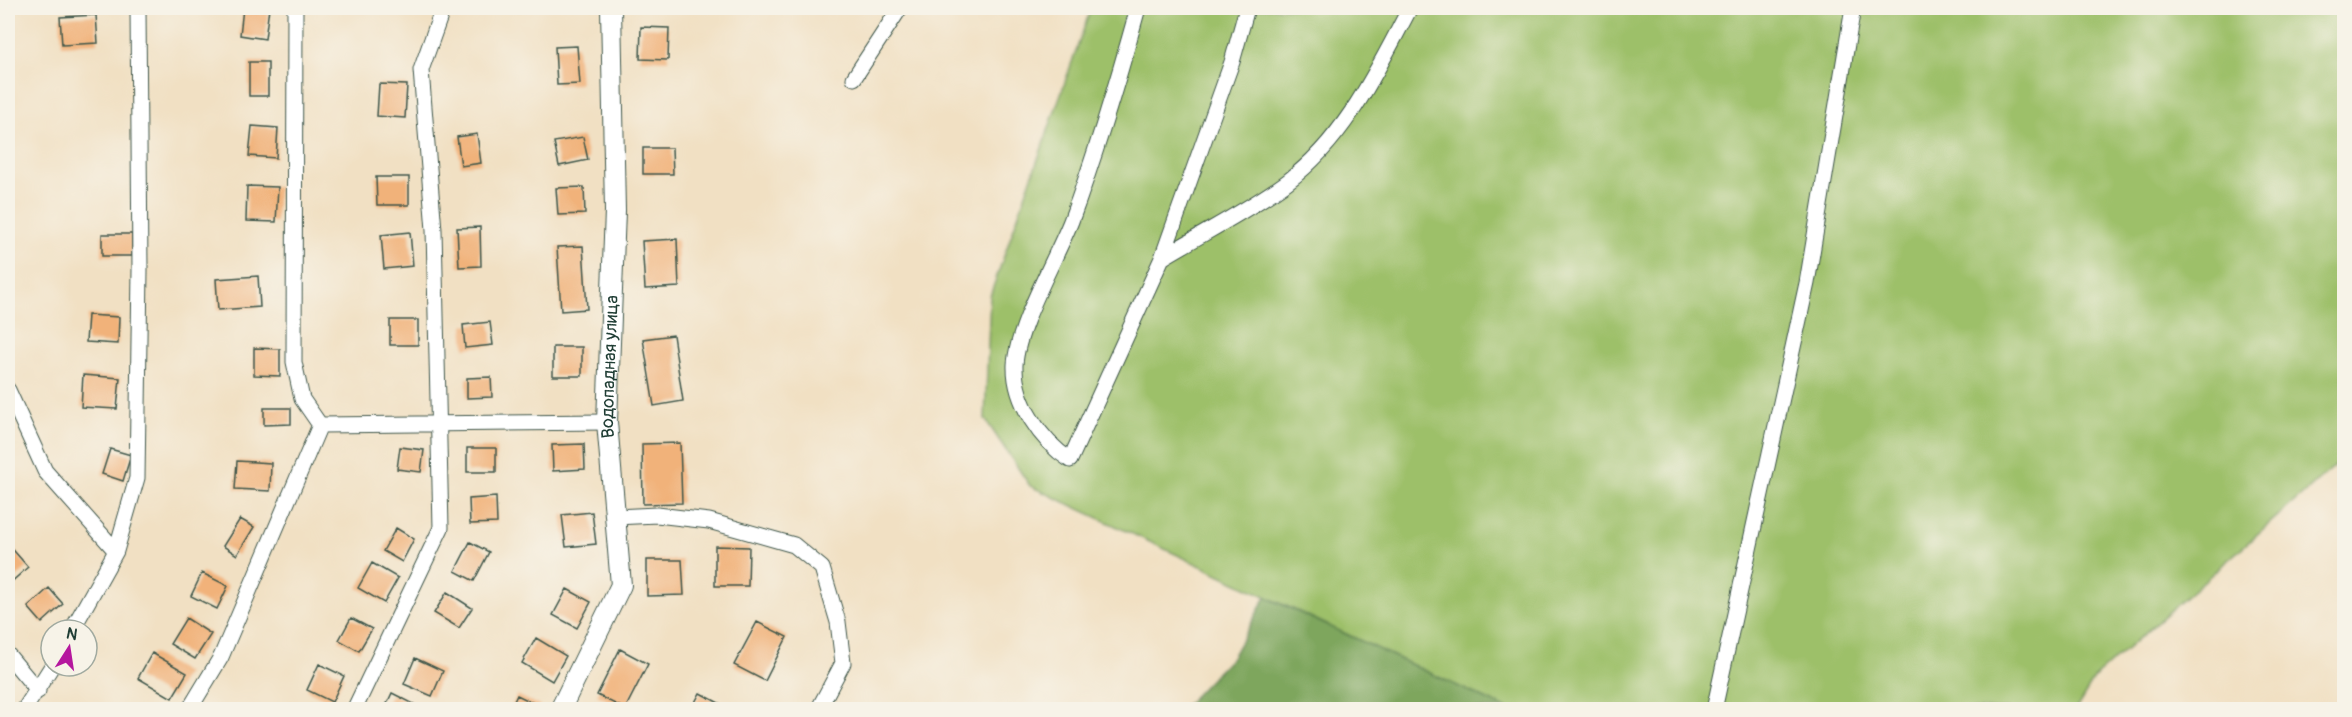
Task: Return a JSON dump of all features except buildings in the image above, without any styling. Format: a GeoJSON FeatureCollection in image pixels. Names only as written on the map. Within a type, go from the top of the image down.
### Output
{"type":"FeatureCollection","features":[{"type":"Feature","properties":{"kind":"street"},"geometry":{"type":"LineString","coordinates":[[79,618],[116,551],[136,478],[140,270],[138,8]]}},
{"type":"Feature","properties":{"kind":"street"},"geometry":{"type":"LineString","coordinates":[[295,8],[294,362],[302,399],[320,425]]}},
{"type":"Feature","properties":{"kind":"street"},"geometry":{"type":"LineString","coordinates":[[354,710],[441,528],[434,231],[421,70],[444,8]]}},
{"type":"Feature","properties":{"kind":"street","name":"Водопадная улица"},"geometry":{"type":"LineString","coordinates":[[560,710],[621,585],[607,422],[615,211],[611,8]]}},
{"type":"Feature","properties":{"kind":"street"},"geometry":{"type":"LineString","coordinates":[[854,78],[900,8]]}},
{"type":"Feature","properties":{"kind":"street"},"geometry":{"type":"LineString","coordinates":[[1138,8],[1109,113],[1070,222],[1037,296],[1015,364],[1017,381],[1027,410],[1042,436],[1055,450],[1070,460],[1162,258],[1232,62],[1248,8]]}},
{"type":"Feature","properties":{"kind":"street"},"geometry":{"type":"LineString","coordinates":[[1162,258],[1288,181],[1337,133],[1363,96],[1410,8]]}},
{"type":"Feature","properties":{"kind":"street"},"geometry":{"type":"LineString","coordinates":[[1714,710],[1807,283],[1853,8]]}},
{"type":"Feature","properties":{"kind":"street"},"geometry":{"type":"LineString","coordinates":[[8,390],[45,471],[116,551]]}},
{"type":"Feature","properties":{"kind":"street"},"geometry":{"type":"LineString","coordinates":[[320,425],[607,422]]}},
{"type":"Feature","properties":{"kind":"street"},"geometry":{"type":"LineString","coordinates":[[189,710],[221,657],[320,425]]}},
{"type":"Feature","properties":{"kind":"street"},"geometry":{"type":"LineString","coordinates":[[615,517],[657,515],[709,521],[794,545],[822,568],[838,622],[843,663],[818,710]]}},
{"type":"Feature","properties":{"kind":"street"},"geometry":{"type":"LineString","coordinates":[[8,655],[38,690]]}},
{"type":"Feature","properties":{"kind":"street"},"geometry":{"type":"LineString","coordinates":[[24,710],[45,678]]}},
{"type":"Feature","properties":{"kind":"green space"},"geometry":{"type":"Polygon","coordinates":[[[1091,8],[2344,8],[2344,458],[2096,676],[2076,709],[1507,709],[1030,486],[985,419],[990,296],[1091,8]]]}},
{"type":"Feature","properties":{"kind":"green space"},"geometry":{"type":"Polygon","coordinates":[[[1266,597],[1507,709],[1182,709],[1232,657],[1266,597]]]}}]}
